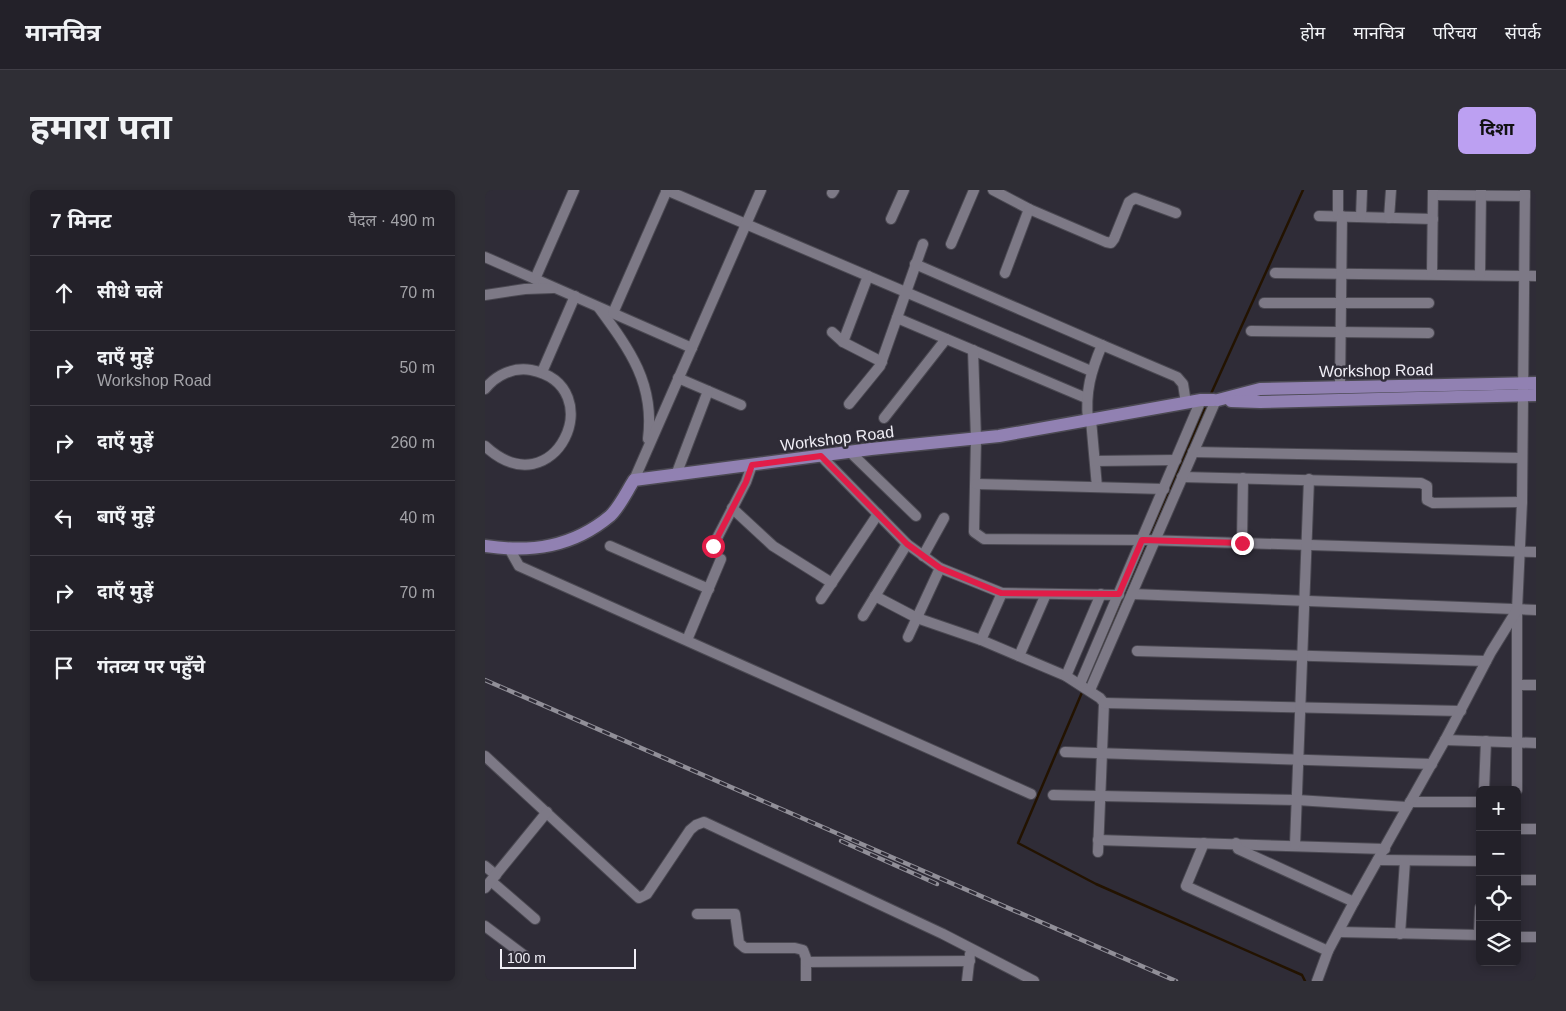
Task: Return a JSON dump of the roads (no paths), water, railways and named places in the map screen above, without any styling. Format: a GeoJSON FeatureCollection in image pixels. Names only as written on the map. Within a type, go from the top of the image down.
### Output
{"type":"FeatureCollection","features":[{"type":"Feature","properties":{"kind":"main road","name":"Workshop Road"},"geometry":{"type":"LineString","coordinates":[[1211,400],[1260,402],[1522,389],[1536,382]]}},
{"type":"Feature","properties":{"kind":"main road","name":"Workshop Road"},"geometry":{"type":"LineString","coordinates":[[634,480],[850,452],[976,439],[1211,400],[1260,389],[1340,387],[1522,389],[1536,395]]}},
{"type":"Feature","properties":{"kind":"main road"},"geometry":{"type":"LineString","coordinates":[[485,546],[510,550],[545,548],[579,535],[611,515],[634,480]]}},
{"type":"Feature","properties":{"kind":"street"},"geometry":{"type":"LineString","coordinates":[[535,279],[574,190]]}},
{"type":"Feature","properties":{"kind":"street"},"geometry":{"type":"LineString","coordinates":[[613,313],[667,190],[745,225],[1091,371]]}},
{"type":"Feature","properties":{"kind":"street"},"geometry":{"type":"LineString","coordinates":[[634,480],[761,190]]}},
{"type":"Feature","properties":{"kind":"street"},"geometry":{"type":"LineString","coordinates":[[891,220],[904,190]]}},
{"type":"Feature","properties":{"kind":"street"},"geometry":{"type":"LineString","coordinates":[[951,244],[974,190]]}},
{"type":"Feature","properties":{"kind":"street"},"geometry":{"type":"LineString","coordinates":[[993,190],[1029,209],[1111,243],[1129,202],[1135,198],[1176,213]]}},
{"type":"Feature","properties":{"kind":"street"},"geometry":{"type":"LineString","coordinates":[[1338,190],[1341,274],[1340,387]]}},
{"type":"Feature","properties":{"kind":"street"},"geometry":{"type":"LineString","coordinates":[[1361,217],[1362,190]]}},
{"type":"Feature","properties":{"kind":"street"},"geometry":{"type":"LineString","coordinates":[[1389,218],[1391,190]]}},
{"type":"Feature","properties":{"kind":"street"},"geometry":{"type":"LineString","coordinates":[[1432,274],[1433,192],[1525,193],[1522,502],[1517,610],[1517,786]]}},
{"type":"Feature","properties":{"kind":"street"},"geometry":{"type":"LineString","coordinates":[[1480,275],[1481,193]]}},
{"type":"Feature","properties":{"kind":"street"},"geometry":{"type":"LineString","coordinates":[[1005,273],[1029,209]]}},
{"type":"Feature","properties":{"kind":"street"},"geometry":{"type":"LineString","coordinates":[[1319,216],[1433,219]]}},
{"type":"Feature","properties":{"kind":"street"},"geometry":{"type":"LineString","coordinates":[[849,404],[882,362],[923,244]]}},
{"type":"Feature","properties":{"kind":"street"},"geometry":{"type":"LineString","coordinates":[[485,257],[692,348]]}},
{"type":"Feature","properties":{"kind":"street"},"geometry":{"type":"LineString","coordinates":[[915,264],[1177,377],[1183,384],[1186,403]]}},
{"type":"Feature","properties":{"kind":"street"},"geometry":{"type":"LineString","coordinates":[[1275,273],[1536,276]]}},
{"type":"Feature","properties":{"kind":"street"},"geometry":{"type":"LineString","coordinates":[[843,342],[868,276]]}},
{"type":"Feature","properties":{"kind":"street"},"geometry":{"type":"LineString","coordinates":[[485,295],[525,289],[557,288]]}},
{"type":"Feature","properties":{"kind":"street"},"geometry":{"type":"LineString","coordinates":[[542,372],[575,296]]}},
{"type":"Feature","properties":{"kind":"street"},"geometry":{"type":"LineString","coordinates":[[1264,303],[1429,303]]}},
{"type":"Feature","properties":{"kind":"street"},"geometry":{"type":"LineString","coordinates":[[598,306],[623,340],[638,367],[647,391],[651,420],[647,450]]}},
{"type":"Feature","properties":{"kind":"street"},"geometry":{"type":"LineString","coordinates":[[897,318],[1086,398]]}},
{"type":"Feature","properties":{"kind":"street"},"geometry":{"type":"LineString","coordinates":[[1251,331],[1429,333]]}},
{"type":"Feature","properties":{"kind":"street"},"geometry":{"type":"LineString","coordinates":[[832,332],[843,342],[882,362]]}},
{"type":"Feature","properties":{"kind":"street"},"geometry":{"type":"LineString","coordinates":[[885,418],[946,339]]}},
{"type":"Feature","properties":{"kind":"street"},"geometry":{"type":"LineString","coordinates":[[1097,487],[1086,398],[1091,371],[1102,345]]}},
{"type":"Feature","properties":{"kind":"street"},"geometry":{"type":"LineString","coordinates":[[973,350],[976,439],[974,532],[984,539],[1148,540],[1536,552]]}},
{"type":"Feature","properties":{"kind":"street"},"geometry":{"type":"LineString","coordinates":[[485,389],[491,381],[507,372],[524,369],[542,372],[557,382],[567,396],[572,413],[570,431],[562,446],[548,458],[532,464],[514,464],[497,458],[485,446]]}},
{"type":"Feature","properties":{"kind":"street"},"geometry":{"type":"LineString","coordinates":[[678,378],[741,405]]}},
{"type":"Feature","properties":{"kind":"street"},"geometry":{"type":"LineString","coordinates":[[676,475],[708,391]]}},
{"type":"Feature","properties":{"kind":"street"},"geometry":{"type":"LineString","coordinates":[[1085,687],[1119,594],[1183,476],[1211,400]]}},
{"type":"Feature","properties":{"kind":"street"},"geometry":{"type":"LineString","coordinates":[[1085,687],[1132,594],[1164,489],[1176,460],[1211,400]]}},
{"type":"Feature","properties":{"kind":"street"},"geometry":{"type":"LineString","coordinates":[[850,452],[917,516]]}},
{"type":"Feature","properties":{"kind":"street"},"geometry":{"type":"LineString","coordinates":[[1193,452],[1522,458]]}},
{"type":"Feature","properties":{"kind":"street"},"geometry":{"type":"LineString","coordinates":[[821,456],[907,544],[940,568],[1001,593],[1119,594]]}},
{"type":"Feature","properties":{"kind":"street"},"geometry":{"type":"LineString","coordinates":[[1095,461],[1176,460]]}},
{"type":"Feature","properties":{"kind":"street"},"geometry":{"type":"LineString","coordinates":[[713,546],[746,482],[752,465]]}},
{"type":"Feature","properties":{"kind":"street"},"geometry":{"type":"LineString","coordinates":[[1183,476],[1421,484],[1427,486],[1427,500],[1433,502],[1522,502]]}},
{"type":"Feature","properties":{"kind":"street"},"geometry":{"type":"LineString","coordinates":[[1242,543],[1243,478]]}},
{"type":"Feature","properties":{"kind":"street"},"geometry":{"type":"LineString","coordinates":[[1295,845],[1309,479]]}},
{"type":"Feature","properties":{"kind":"street"},"geometry":{"type":"LineString","coordinates":[[976,484],[1164,489]]}},
{"type":"Feature","properties":{"kind":"street"},"geometry":{"type":"LineString","coordinates":[[732,508],[773,546],[831,583]]}},
{"type":"Feature","properties":{"kind":"street"},"geometry":{"type":"LineString","coordinates":[[821,599],[878,514]]}},
{"type":"Feature","properties":{"kind":"street"},"geometry":{"type":"LineString","coordinates":[[923,556],[945,518]]}},
{"type":"Feature","properties":{"kind":"street"},"geometry":{"type":"LineString","coordinates":[[863,616],[907,544]]}},
{"type":"Feature","properties":{"kind":"street"},"geometry":{"type":"LineString","coordinates":[[610,546],[709,589]]}},
{"type":"Feature","properties":{"kind":"street"},"geometry":{"type":"LineString","coordinates":[[510,550],[519,566],[1031,794]]}},
{"type":"Feature","properties":{"kind":"street"},"geometry":{"type":"LineString","coordinates":[[687,640],[721,559]]}},
{"type":"Feature","properties":{"kind":"street"},"geometry":{"type":"LineString","coordinates":[[908,637],[940,568]]}},
{"type":"Feature","properties":{"kind":"street"},"geometry":{"type":"LineString","coordinates":[[981,640],[1001,593]]}},
{"type":"Feature","properties":{"kind":"street"},"geometry":{"type":"LineString","coordinates":[[1019,656],[1046,594]]}},
{"type":"Feature","properties":{"kind":"street"},"geometry":{"type":"LineString","coordinates":[[1066,676],[1101,594]]}},
{"type":"Feature","properties":{"kind":"street"},"geometry":{"type":"LineString","coordinates":[[1132,594],[1536,610]]}},
{"type":"Feature","properties":{"kind":"street"},"geometry":{"type":"LineString","coordinates":[[875,596],[917,618],[981,640],[1066,676],[1085,687],[1104,703],[1461,711]]}},
{"type":"Feature","properties":{"kind":"street"},"geometry":{"type":"LineString","coordinates":[[1317,981],[1328,951],[1377,860],[1432,764],[1486,661],[1517,610]]}},
{"type":"Feature","properties":{"kind":"street"},"geometry":{"type":"LineString","coordinates":[[1137,651],[1302,654],[1486,661]]}},
{"type":"Feature","properties":{"kind":"street"},"geometry":{"type":"LineString","coordinates":[[1518,685],[1536,685]]}},
{"type":"Feature","properties":{"kind":"street"},"geometry":{"type":"LineString","coordinates":[[1098,852],[1104,703]]}},
{"type":"Feature","properties":{"kind":"street"},"geometry":{"type":"LineString","coordinates":[[1445,740],[1536,743]]}},
{"type":"Feature","properties":{"kind":"street"},"geometry":{"type":"LineString","coordinates":[[1484,786],[1486,741]]}},
{"type":"Feature","properties":{"kind":"street"},"geometry":{"type":"LineString","coordinates":[[1065,752],[1298,758],[1432,764]]}},
{"type":"Feature","properties":{"kind":"street"},"geometry":{"type":"LineString","coordinates":[[485,756],[639,898],[647,894],[690,830],[695,825],[704,822],[971,948],[1034,981]]}},
{"type":"Feature","properties":{"kind":"street"},"geometry":{"type":"LineString","coordinates":[[1053,795],[1297,800],[1409,805],[1476,802]]}},
{"type":"Feature","properties":{"kind":"street"},"geometry":{"type":"LineString","coordinates":[[491,881],[547,812]]}},
{"type":"Feature","properties":{"kind":"street"},"geometry":{"type":"LineString","coordinates":[[1521,829],[1536,829]]}},
{"type":"Feature","properties":{"kind":"street"},"geometry":{"type":"LineString","coordinates":[[1099,840],[1385,848]]}},
{"type":"Feature","properties":{"kind":"street"},"geometry":{"type":"LineString","coordinates":[[1204,842],[1186,886],[1328,951]]}},
{"type":"Feature","properties":{"kind":"street"},"geometry":{"type":"LineString","coordinates":[[1236,843],[1238,849],[1355,902]]}},
{"type":"Feature","properties":{"kind":"street"},"geometry":{"type":"LineString","coordinates":[[1377,860],[1476,861]]}},
{"type":"Feature","properties":{"kind":"street"},"geometry":{"type":"LineString","coordinates":[[1400,934],[1405,861]]}},
{"type":"Feature","properties":{"kind":"street"},"geometry":{"type":"LineString","coordinates":[[485,866],[491,881],[535,919]]}},
{"type":"Feature","properties":{"kind":"street"},"geometry":{"type":"LineString","coordinates":[[1521,880],[1536,880]]}},
{"type":"Feature","properties":{"kind":"street"},"geometry":{"type":"LineString","coordinates":[[697,914],[735,914],[741,947],[795,948],[805,953],[806,981]]}},
{"type":"Feature","properties":{"kind":"street"},"geometry":{"type":"LineString","coordinates":[[485,926],[525,956]]}},
{"type":"Feature","properties":{"kind":"street"},"geometry":{"type":"LineString","coordinates":[[1339,932],[1476,935]]}},
{"type":"Feature","properties":{"kind":"street"},"geometry":{"type":"LineString","coordinates":[[1521,937],[1536,937]]}},
{"type":"Feature","properties":{"kind":"street"},"geometry":{"type":"LineString","coordinates":[[967,981],[971,948]]}},
{"type":"Feature","properties":{"kind":"street"},"geometry":{"type":"LineString","coordinates":[[806,962],[969,961]]}},
{"type":"Feature","properties":{"kind":"waterway"},"geometry":{"type":"LineString","coordinates":[[1210,396],[1303,190]]}},
{"type":"Feature","properties":{"kind":"waterway"},"geometry":{"type":"LineString","coordinates":[[1148,538],[1207,404]]}},
{"type":"Feature","properties":{"kind":"waterway"},"geometry":{"type":"LineString","coordinates":[[1085,685],[1146,543]]}},
{"type":"Feature","properties":{"kind":"waterway"},"geometry":{"type":"LineString","coordinates":[[1083,690],[1018,843],[1096,884],[1302,975],[1305,981]]}},
{"type":"Feature","properties":{"kind":"railway"},"geometry":{"type":"LineString","coordinates":[[485,680],[1176,981]]}},
{"type":"Feature","properties":{"kind":"railway"},"geometry":{"type":"LineString","coordinates":[[841,841],[937,884]]}}]}
